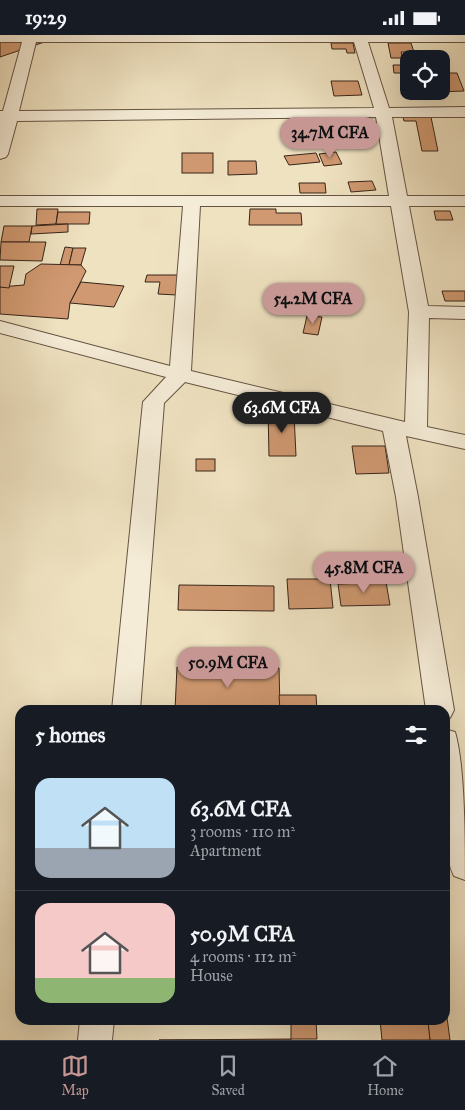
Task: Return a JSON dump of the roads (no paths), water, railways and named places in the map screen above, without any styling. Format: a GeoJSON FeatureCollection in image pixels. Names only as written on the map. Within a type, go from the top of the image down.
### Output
{"type":"FeatureCollection","features":[{"type":"Feature","properties":{"kind":"street"},"geometry":{"type":"LineString","coordinates":[[0,154],[5,116],[31,36]]}},
{"type":"Feature","properties":{"kind":"street"},"geometry":{"type":"LineString","coordinates":[[0,38],[31,36],[359,36],[465,38]]}},
{"type":"Feature","properties":{"kind":"street"},"geometry":{"type":"LineString","coordinates":[[359,36],[383,112],[419,312],[405,429],[407,497],[439,705]]}},
{"type":"Feature","properties":{"kind":"street"},"geometry":{"type":"LineString","coordinates":[[5,116],[465,112]]}},
{"type":"Feature","properties":{"kind":"street"},"geometry":{"type":"LineString","coordinates":[[0,201],[465,201]]}},
{"type":"Feature","properties":{"kind":"street"},"geometry":{"type":"LineString","coordinates":[[126,705],[154,402],[180,375],[192,202]]}},
{"type":"Feature","properties":{"kind":"street"},"geometry":{"type":"LineString","coordinates":[[419,312],[465,313]]}},
{"type":"Feature","properties":{"kind":"street"},"geometry":{"type":"LineString","coordinates":[[0,327],[180,375],[465,442]]}},
{"type":"Feature","properties":{"kind":"street"},"geometry":{"type":"LineString","coordinates":[[450,772],[465,867]]}},
{"type":"Feature","properties":{"kind":"street"},"geometry":{"type":"LineString","coordinates":[[95,1040],[96,1025]]}}]}
